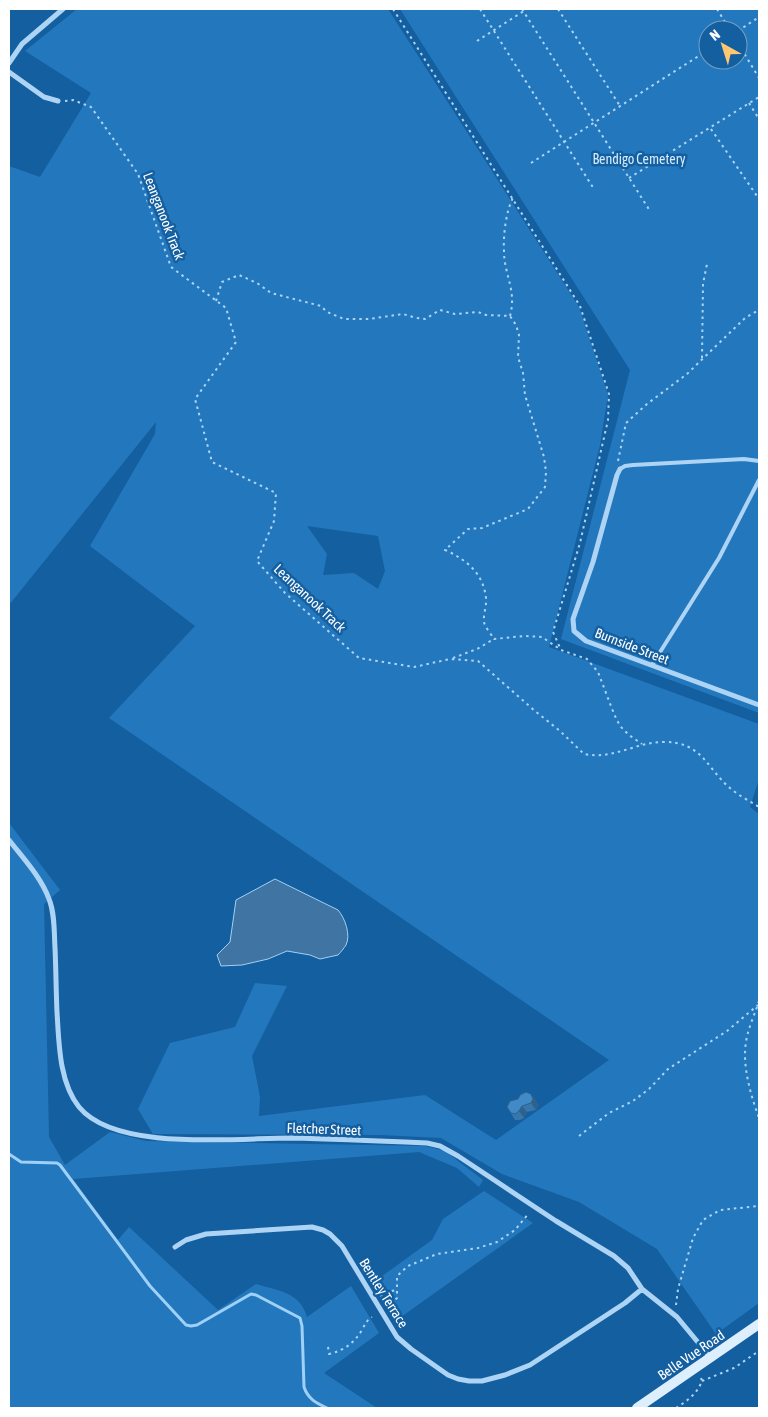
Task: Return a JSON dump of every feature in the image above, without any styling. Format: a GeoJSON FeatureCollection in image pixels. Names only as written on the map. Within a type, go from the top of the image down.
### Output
{"type":"FeatureCollection","features":[{"type":"Feature","properties":{"kind":"street"},"geometry":{"type":"LineString","coordinates":[[9,62],[22,44],[63,9]]}},
{"type":"Feature","properties":{"kind":"street"},"geometry":{"type":"LineString","coordinates":[[9,72],[44,97],[58,101]]}},
{"type":"Feature","properties":{"kind":"street","name":"Burnside Street"},"geometry":{"type":"LineString","coordinates":[[620,469],[593,562],[574,614],[572,625],[574,631],[586,641],[759,705]]}},
{"type":"Feature","properties":{"kind":"street","name":"Fletcher Street"},"geometry":{"type":"LineString","coordinates":[[9,840],[39,881],[49,900],[54,920],[58,1023],[63,1068],[67,1086],[73,1098],[88,1115],[111,1128],[157,1138],[310,1138],[427,1143],[440,1146],[614,1256],[628,1268],[642,1290],[671,1311],[692,1332],[711,1358]]}},
{"type":"Feature","properties":{"kind":"street","name":"Bentley Terrace"},"geometry":{"type":"LineString","coordinates":[[176,1246],[186,1240],[206,1234],[305,1227],[323,1230],[342,1246],[392,1329],[404,1344],[448,1375],[469,1381],[482,1381],[505,1375],[530,1365],[642,1290]]}},
{"type":"Feature","properties":{"kind":"street","name":"Belle Vue Road"},"geometry":{"type":"LineString","coordinates":[[637,1408],[759,1324]]}},
{"type":"Feature","properties":{"kind":"lane"},"geometry":{"type":"LineString","coordinates":[[620,469],[633,465],[744,459],[759,461]]}},
{"type":"Feature","properties":{"kind":"lane"},"geometry":{"type":"LineString","coordinates":[[652,665],[719,558],[759,480]]}},
{"type":"Feature","properties":{"kind":"path"},"geometry":{"type":"LineString","coordinates":[[393,9],[580,306],[609,394],[608,420],[580,543],[553,632],[561,650]]}},
{"type":"Feature","properties":{"kind":"path"},"geometry":{"type":"LineString","coordinates":[[480,9],[594,189]]}},
{"type":"Feature","properties":{"kind":"path"},"geometry":{"type":"LineString","coordinates":[[477,41],[527,9]]}},
{"type":"Feature","properties":{"kind":"path"},"geometry":{"type":"LineString","coordinates":[[558,9],[620,106]]}},
{"type":"Feature","properties":{"kind":"path"},"geometry":{"type":"LineString","coordinates":[[716,9],[723,20]]}},
{"type":"Feature","properties":{"kind":"path"},"geometry":{"type":"LineString","coordinates":[[523,10],[650,211]]}},
{"type":"Feature","properties":{"kind":"path"},"geometry":{"type":"LineString","coordinates":[[748,24],[759,17]]}},
{"type":"Feature","properties":{"kind":"path"},"geometry":{"type":"LineString","coordinates":[[531,162],[698,56]]}},
{"type":"Feature","properties":{"kind":"path"},"geometry":{"type":"LineString","coordinates":[[748,60],[759,78]]}},
{"type":"Feature","properties":{"kind":"path"},"geometry":{"type":"LineString","coordinates":[[629,178],[759,96]]}},
{"type":"Feature","properties":{"kind":"path","name":"Leanganook Track"},"geometry":{"type":"LineString","coordinates":[[58,101],[73,100],[91,107],[138,174],[171,267],[226,308],[236,342],[195,399],[212,462],[276,493],[274,521],[257,561],[285,593],[359,658],[414,667],[450,659],[478,661],[584,754],[606,755],[643,745],[663,742],[677,743],[692,749],[703,757],[730,788],[759,807]]}},
{"type":"Feature","properties":{"kind":"path"},"geometry":{"type":"LineString","coordinates":[[749,103],[759,119]]}},
{"type":"Feature","properties":{"kind":"path"},"geometry":{"type":"LineString","coordinates":[[711,128],[759,199]]}},
{"type":"Feature","properties":{"kind":"path"},"geometry":{"type":"LineString","coordinates":[[494,639],[484,623],[486,598],[481,581],[472,566],[445,550],[468,529],[482,528],[528,509],[545,487],[544,457],[525,395],[524,373],[518,356],[518,335],[516,325],[510,316],[514,302],[504,252],[509,206],[513,198]]}},
{"type":"Feature","properties":{"kind":"path"},"geometry":{"type":"LineString","coordinates":[[702,358],[703,284],[707,264]]}},
{"type":"Feature","properties":{"kind":"path"},"geometry":{"type":"LineString","coordinates":[[216,300],[222,282],[239,275],[257,283],[270,293],[321,306],[326,312],[344,319],[368,319],[403,314],[416,318],[425,318],[440,310],[455,314],[478,312],[486,315],[510,316]]}},
{"type":"Feature","properties":{"kind":"path"},"geometry":{"type":"LineString","coordinates":[[620,469],[618,456],[626,422],[687,374],[745,318],[757,310]]}},
{"type":"Feature","properties":{"kind":"path"},"geometry":{"type":"LineString","coordinates":[[450,659],[477,649],[494,639],[524,636],[542,637],[561,650],[587,659],[598,672],[620,726],[643,745]]}},
{"type":"Feature","properties":{"kind":"path"},"geometry":{"type":"LineString","coordinates":[[759,1001],[746,1041],[745,1051],[752,1094],[759,1118]]}},
{"type":"Feature","properties":{"kind":"path"},"geometry":{"type":"LineString","coordinates":[[579,1136],[609,1113],[634,1101],[649,1089],[668,1069],[727,1031],[758,1006]]}},
{"type":"Feature","properties":{"kind":"path"},"geometry":{"type":"LineString","coordinates":[[391,1304],[397,1298],[398,1276],[404,1268],[436,1254],[478,1248],[497,1242],[515,1230],[534,1206]]}},
{"type":"Feature","properties":{"kind":"path"},"geometry":{"type":"LineString","coordinates":[[671,1311],[677,1304],[678,1289],[693,1238],[703,1220],[720,1210],[759,1206]]}},
{"type":"Feature","properties":{"kind":"path"},"geometry":{"type":"LineString","coordinates":[[380,1296],[386,1292],[397,1290]]}},
{"type":"Feature","properties":{"kind":"path"},"geometry":{"type":"LineString","coordinates":[[328,1347],[330,1354],[350,1345],[358,1336],[366,1321],[372,1317]]}},
{"type":"Feature","properties":{"kind":"path"},"geometry":{"type":"LineString","coordinates":[[676,1408],[694,1395],[702,1381],[734,1368],[759,1351]]}},
{"type":"Feature","properties":{"kind":"green space"},"geometry":{"type":"Polygon","coordinates":[[[77,9],[388,9],[579,307],[608,395],[600,445],[549,647],[759,724],[759,779],[750,807],[759,814],[759,1303],[716,1334],[657,1249],[579,1202],[502,1174],[441,1138],[381,1135],[153,1134],[138,1109],[170,1043],[235,1027],[255,983],[287,986],[252,1056],[260,1097],[259,1116],[425,1095],[496,1140],[609,1060],[109,718],[195,626],[90,546],[155,434],[156,422],[9,605],[9,166],[40,177],[91,93],[25,51],[77,9]],[[307,526],[327,554],[323,575],[354,573],[378,589],[385,571],[378,536],[307,526]]]}},
{"type":"Feature","properties":{"kind":"green space","name":"Bendigo Cemetery"},"geometry":{"type":"Polygon","coordinates":[[[400,9],[759,9],[759,713],[561,639],[630,370],[400,9]]]}},
{"type":"Feature","properties":{"kind":"green space"},"geometry":{"type":"Polygon","coordinates":[[[9,823],[60,890],[44,904],[49,1137],[65,1165],[110,1132],[146,1141],[425,1146],[445,1151],[483,1180],[479,1187],[457,1168],[419,1152],[73,1179],[118,1240],[129,1227],[218,1310],[256,1284],[294,1297],[304,1309],[307,1317],[351,1286],[379,1333],[324,1373],[377,1408],[9,1408],[9,823]]]}},
{"type":"Feature","properties":{"kind":"green space"},"geometry":{"type":"Polygon","coordinates":[[[484,1191],[533,1223],[401,1317],[378,1279],[432,1240],[443,1219],[484,1191]]]}},
{"type":"Feature","properties":{"kind":"shaded area"},"geometry":{"type":"Polygon","coordinates":[[[275,879],[338,910],[347,927],[346,945],[338,955],[320,959],[310,955],[287,951],[268,959],[242,965],[221,966],[217,955],[230,942],[236,900],[275,879]]]}},
{"type":"Feature","properties":{"kind":"building"},"geometry":{"type":"Polygon","coordinates":[[[526,1092],[531,1094],[533,1099],[531,1103],[522,1106],[515,1114],[511,1113],[507,1107],[510,1101],[518,1099],[520,1095],[526,1092]]]}},
{"type":"Feature","properties":{"kind":"waterway"},"geometry":{"type":"LineString","coordinates":[[9,1154],[21,1162],[57,1163],[60,1165],[150,1286],[186,1325],[197,1325],[251,1294],[300,1318],[302,1326],[304,1387],[313,1400],[327,1408]]}}]}
